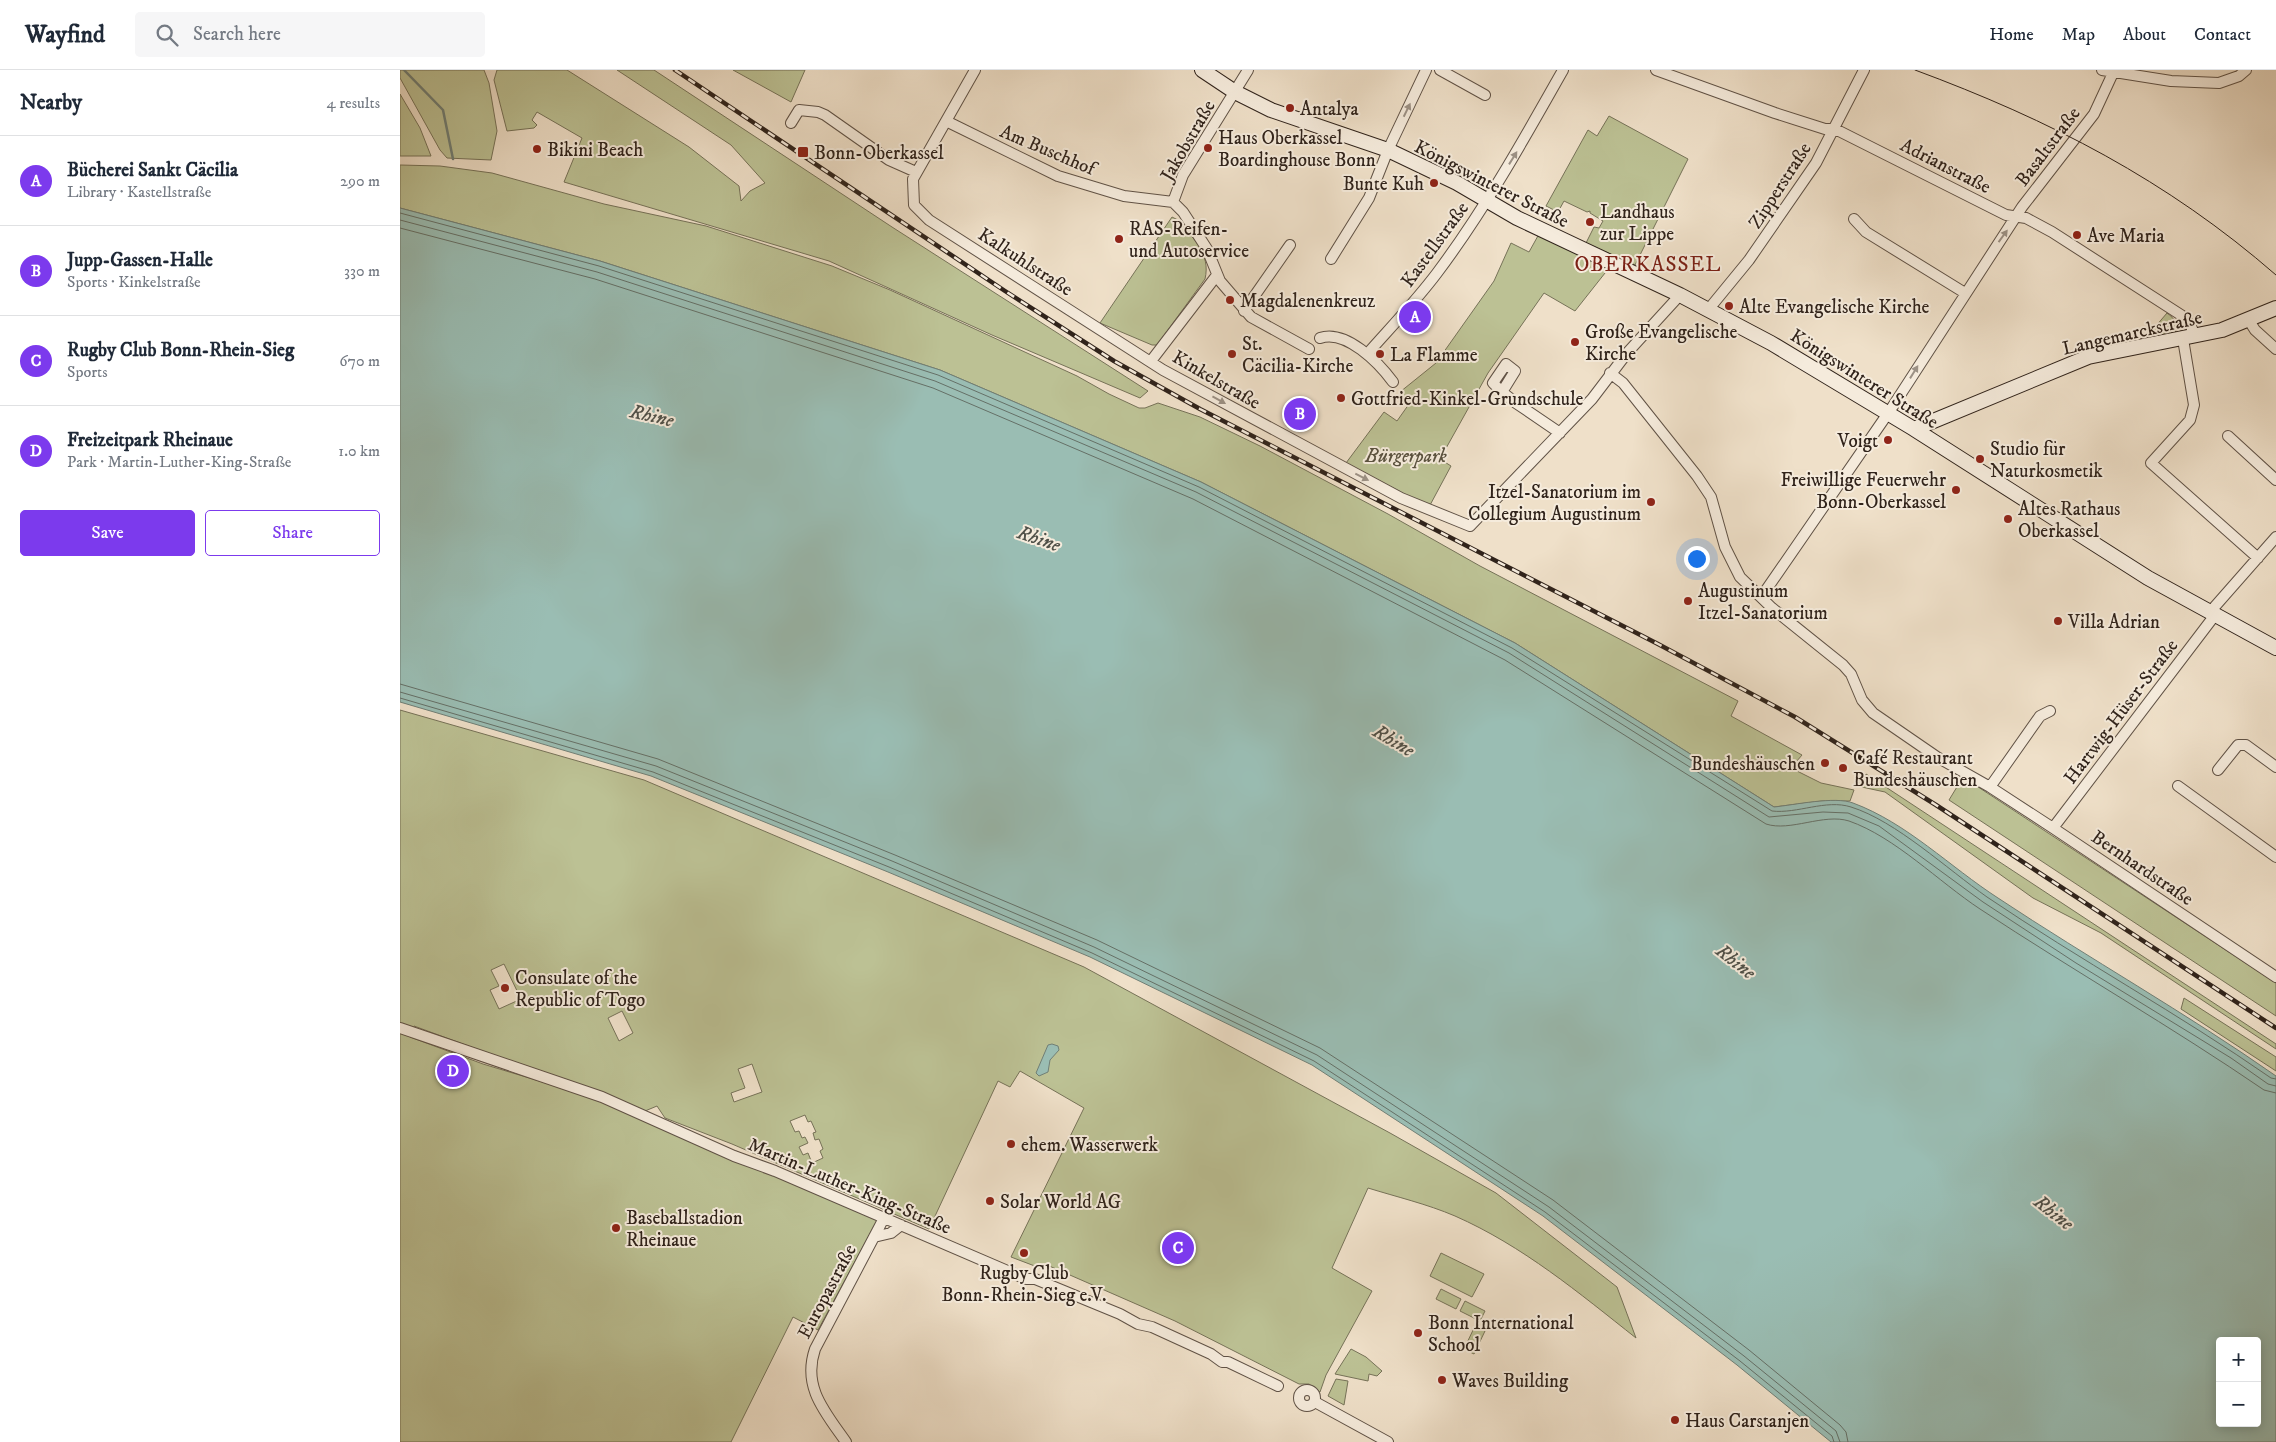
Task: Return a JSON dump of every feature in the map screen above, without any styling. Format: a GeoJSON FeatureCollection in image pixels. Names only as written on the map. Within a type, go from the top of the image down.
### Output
{"type":"FeatureCollection","features":[{"type":"Feature","properties":{"kind":"main road","name":"Königswinterer Straße"},"geometry":{"type":"LineString","coordinates":[[1202,70],[1235,92],[1307,124],[1388,150],[1559,238],[1680,295],[1795,356],[1914,429],[2148,578],[2276,648]]}},
{"type":"Feature","properties":{"kind":"main road","name":"Langemarckstraße"},"geometry":{"type":"LineString","coordinates":[[1914,429],[2088,357],[2222,330],[2276,308]]}},
{"type":"Feature","properties":{"kind":"street","name":"Kalkuhlstraße"},"geometry":{"type":"LineString","coordinates":[[975,70],[916,172],[913,193],[914,205],[929,220],[1108,336],[1151,361]]}},
{"type":"Feature","properties":{"kind":"street","name":"Jakobstraße"},"geometry":{"type":"LineString","coordinates":[[1173,202],[1183,175],[1248,70]]}},
{"type":"Feature","properties":{"kind":"street"},"geometry":{"type":"LineString","coordinates":[[1331,259],[1369,198],[1388,150],[1426,70]]}},
{"type":"Feature","properties":{"kind":"street"},"geometry":{"type":"LineString","coordinates":[[1440,70],[1485,95]]}},
{"type":"Feature","properties":{"kind":"street","name":"Kastellstraße"},"geometry":{"type":"LineString","coordinates":[[1368,353],[1436,274],[1487,200],[1522,145],[1563,70]]}},
{"type":"Feature","properties":{"kind":"street","name":"Adrianstraße"},"geometry":{"type":"LineString","coordinates":[[1656,70],[1784,116],[1825,129],[1834,129],[2006,214],[2026,218],[2052,232],[2159,300],[2190,324],[2189,337]]}},
{"type":"Feature","properties":{"kind":"street","name":"Zipperstraße"},"geometry":{"type":"LineString","coordinates":[[1708,310],[1749,260],[1816,163],[1864,70]]}},
{"type":"Feature","properties":{"kind":"street"},"geometry":{"type":"LineString","coordinates":[[2102,70],[2171,81],[2219,83],[2233,79],[2246,70]]}},
{"type":"Feature","properties":{"kind":"street","name":"Basaltstraße"},"geometry":{"type":"LineString","coordinates":[[1763,599],[1764,593],[1888,413],[2016,217],[2094,114],[2113,73]]}},
{"type":"Feature","properties":{"kind":"street"},"geometry":{"type":"LineString","coordinates":[[791,123],[799,110],[818,112],[883,155],[916,172]]}},
{"type":"Feature","properties":{"kind":"street","name":"Am Buschhof"},"geometry":{"type":"LineString","coordinates":[[946,120],[1058,176],[1124,196],[1173,202]]}},
{"type":"Feature","properties":{"kind":"street"},"geometry":{"type":"LineString","coordinates":[[1173,202],[1183,212],[1207,249],[1217,275],[1244,311],[1251,317],[1310,349]]}},
{"type":"Feature","properties":{"kind":"street"},"geometry":{"type":"LineString","coordinates":[[1854,219],[1866,232],[1965,293]]}},
{"type":"Feature","properties":{"kind":"street"},"geometry":{"type":"LineString","coordinates":[[1244,311],[1290,244]]}},
{"type":"Feature","properties":{"kind":"street"},"geometry":{"type":"LineString","coordinates":[[1151,361],[1217,275]]}},
{"type":"Feature","properties":{"kind":"street","name":"Kinkelstraße"},"geometry":{"type":"LineString","coordinates":[[1151,361],[1163,370],[1401,498],[1470,526],[1592,399],[1610,373],[1680,295]]}},
{"type":"Feature","properties":{"kind":"street"},"geometry":{"type":"LineString","coordinates":[[2248,319],[2255,330],[2276,349]]}},
{"type":"Feature","properties":{"kind":"street"},"geometry":{"type":"LineString","coordinates":[[1320,338],[1332,336],[1368,353],[1394,382]]}},
{"type":"Feature","properties":{"kind":"street"},"geometry":{"type":"LineString","coordinates":[[2189,337],[2193,414],[2190,420],[2151,463],[2258,558]]}},
{"type":"Feature","properties":{"kind":"street","name":"Bernhardstraße"},"geometry":{"type":"LineString","coordinates":[[1610,373],[1623,382],[1697,476],[1711,497],[1725,547],[1733,567],[1740,578],[1843,665],[1850,674],[1862,700],[1873,713],[1937,757],[1990,787],[2053,828],[2276,977]]}},
{"type":"Feature","properties":{"kind":"street"},"geometry":{"type":"LineString","coordinates":[[1502,392],[1560,433]]}},
{"type":"Feature","properties":{"kind":"street"},"geometry":{"type":"LineString","coordinates":[[2228,436],[2276,480]]}},
{"type":"Feature","properties":{"kind":"street","name":"Hartwig-Hüser-Straße"},"geometry":{"type":"LineString","coordinates":[[2053,828],[2213,614],[2276,537]]}},
{"type":"Feature","properties":{"kind":"street"},"geometry":{"type":"LineString","coordinates":[[1990,787],[2040,716],[2050,711]]}},
{"type":"Feature","properties":{"kind":"street"},"geometry":{"type":"LineString","coordinates":[[2218,770],[2238,745],[2246,745],[2276,768]]}},
{"type":"Feature","properties":{"kind":"street"},"geometry":{"type":"LineString","coordinates":[[2178,786],[2276,857]]}},
{"type":"Feature","properties":{"kind":"street","name":"Martin-Luther-King-Straße"},"geometry":{"type":"LineString","coordinates":[[400,1028],[602,1097],[734,1156],[775,1171],[1026,1279],[1035,1279],[1120,1314],[1138,1324],[1152,1327],[1211,1354],[1222,1362],[1228,1362],[1278,1386]]}},
{"type":"Feature","properties":{"kind":"street","name":"Europastraße"},"geometry":{"type":"LineString","coordinates":[[846,1442],[817,1400],[812,1385],[811,1360],[815,1348],[884,1218]]}},
{"type":"Feature","properties":{"kind":"street","name":"Europastraße"},"geometry":{"type":"LineString","coordinates":[[874,1238],[891,1233],[901,1225]]}},
{"type":"Feature","properties":{"kind":"street"},"geometry":{"type":"LineString","coordinates":[[1315,1402],[1388,1442]]}},
{"type":"Feature","properties":{"kind":"green space"},"geometry":{"type":"Polygon","coordinates":[[[400,70],[484,70],[489,83],[497,131],[491,160],[447,158],[440,150],[400,78],[400,70]]]}},
{"type":"Feature","properties":{"kind":"green space"},"geometry":{"type":"Polygon","coordinates":[[[497,70],[567,70],[689,147],[739,186],[741,201],[750,191],[765,183],[731,145],[617,70],[654,70],[892,227],[1148,391],[1140,398],[992,335],[829,261],[564,182],[582,138],[537,112],[532,120],[537,125],[534,128],[507,131],[494,80],[497,70]]]}},
{"type":"Feature","properties":{"kind":"green space"},"geometry":{"type":"Polygon","coordinates":[[[733,70],[805,70],[791,102],[733,70]]]}},
{"type":"Feature","properties":{"kind":"green space"},"geometry":{"type":"Polygon","coordinates":[[[400,94],[420,128],[431,156],[400,156],[400,94]]]}},
{"type":"Feature","properties":{"kind":"green space"},"geometry":{"type":"Polygon","coordinates":[[[1609,116],[1688,159],[1635,265],[1586,243],[1594,227],[1599,228],[1603,221],[1590,213],[1590,211],[1587,212],[1564,201],[1558,212],[1546,206],[1588,130],[1597,136],[1609,116]]]}},
{"type":"Feature","properties":{"kind":"green space"},"geometry":{"type":"Polygon","coordinates":[[[400,165],[440,166],[492,173],[604,204],[706,226],[832,266],[890,290],[1077,376],[1139,408],[1145,408],[1158,403],[1200,417],[1260,446],[1388,514],[1480,566],[1738,701],[1731,716],[1802,755],[1791,768],[1821,783],[1854,790],[1850,801],[1822,801],[1774,807],[1515,643],[1201,482],[940,370],[600,261],[400,208],[400,165]]]}},
{"type":"Feature","properties":{"kind":"green space"},"geometry":{"type":"Polygon","coordinates":[[[1172,217],[1178,220],[1195,240],[1203,254],[1206,270],[1205,279],[1157,345],[1152,345],[1100,323],[1172,217]]]}},
{"type":"Feature","properties":{"kind":"green space","name":"Bürgerpark"},"geometry":{"type":"Polygon","coordinates":[[[1539,234],[1609,268],[1575,311],[1544,293],[1488,373],[1440,459],[1451,466],[1429,507],[1346,463],[1384,412],[1397,421],[1409,404],[1400,392],[1436,363],[1494,281],[1511,243],[1529,252],[1539,234]]]}},
{"type":"Feature","properties":{"kind":"green space"},"geometry":{"type":"Polygon","coordinates":[[[2167,313],[2175,322],[2175,333],[2144,340],[2167,313]]]}},
{"type":"Feature","properties":{"kind":"green space"},"geometry":{"type":"Polygon","coordinates":[[[400,710],[644,780],[1084,967],[1390,1133],[1496,1193],[1617,1287],[1636,1338],[1550,1271],[1504,1241],[1455,1216],[1423,1204],[1368,1188],[1332,1268],[1372,1291],[1326,1375],[1320,1392],[1309,1384],[1299,1384],[1175,1321],[1047,1265],[1040,1268],[1011,1257],[1084,1108],[1020,1071],[1010,1087],[998,1081],[929,1229],[732,1144],[665,1118],[657,1106],[645,1111],[414,1026],[410,1037],[483,1064],[602,1100],[878,1219],[818,1330],[793,1317],[731,1442],[400,1442],[400,710]],[[504,964],[491,970],[499,986],[490,990],[499,1009],[521,999],[504,964]],[[622,1011],[608,1018],[619,1041],[633,1033],[622,1011]],[[752,1064],[738,1069],[745,1088],[731,1093],[734,1102],[762,1092],[752,1064]],[[805,1115],[790,1121],[795,1132],[799,1131],[802,1138],[805,1137],[808,1143],[799,1147],[803,1155],[808,1153],[812,1163],[823,1158],[820,1151],[823,1149],[819,1139],[815,1140],[813,1133],[816,1132],[811,1121],[808,1122],[805,1115]]]}},
{"type":"Feature","properties":{"kind":"green space"},"geometry":{"type":"Polygon","coordinates":[[[1866,774],[2276,1044],[2276,1049],[2101,933],[2033,898],[1885,792],[1857,786],[1866,774]]]}},
{"type":"Feature","properties":{"kind":"green space"},"geometry":{"type":"Polygon","coordinates":[[[1963,777],[2276,983],[2276,1016],[1949,800],[1963,777]]]}},
{"type":"Feature","properties":{"kind":"green space"},"geometry":{"type":"Polygon","coordinates":[[[2184,998],[2276,1057],[2276,1071],[2181,1009],[2184,998]]]}},
{"type":"Feature","properties":{"kind":"green space"},"geometry":{"type":"Polygon","coordinates":[[[1441,1253],[1484,1274],[1472,1297],[1430,1276],[1441,1253]]]}},
{"type":"Feature","properties":{"kind":"green space"},"geometry":{"type":"Polygon","coordinates":[[[1441,1289],[1461,1299],[1456,1309],[1436,1299],[1441,1289]]]}},
{"type":"Feature","properties":{"kind":"green space"},"geometry":{"type":"Polygon","coordinates":[[[1465,1301],[1485,1311],[1480,1321],[1460,1311],[1465,1301]]]}},
{"type":"Feature","properties":{"kind":"green space"},"geometry":{"type":"Polygon","coordinates":[[[1475,1326],[1485,1331],[1474,1354],[1464,1349],[1475,1326]]]}},
{"type":"Feature","properties":{"kind":"green space"},"geometry":{"type":"Polygon","coordinates":[[[1351,1349],[1366,1357],[1382,1371],[1377,1376],[1369,1374],[1368,1381],[1335,1374],[1351,1349]]]}},
{"type":"Feature","properties":{"kind":"green space"},"geometry":{"type":"Polygon","coordinates":[[[1336,1379],[1348,1381],[1344,1405],[1328,1396],[1336,1379]]]}},
{"type":"Feature","properties":{"kind":"water","name":"Rhine"},"geometry":{"type":"Polygon","coordinates":[[[400,208],[600,261],[940,370],[1201,482],[1515,643],[1774,807],[1836,800],[1845,801],[1892,822],[1998,898],[2208,1030],[2276,1076],[2276,1442],[1831,1442],[1737,1365],[1543,1216],[1312,1065],[1090,957],[888,872],[651,776],[400,702],[400,208]]]}},
{"type":"Feature","properties":{"kind":"water"},"geometry":{"type":"Polygon","coordinates":[[[1048,1045],[1058,1046],[1059,1050],[1050,1060],[1048,1072],[1039,1076],[1036,1073],[1048,1045]]]}},
{"type":"Feature","properties":{"kind":"waterway"},"geometry":{"type":"LineString","coordinates":[[404,70],[443,110],[453,159]]}},
{"type":"Feature","properties":{"kind":"tram line"},"geometry":{"type":"LineString","coordinates":[[1915,70],[2013,110],[2105,156],[2193,210],[2276,275]]}},
{"type":"Feature","properties":{"kind":"railway"},"geometry":{"type":"LineString","coordinates":[[675,70],[1005,291],[1114,361],[1200,409],[1658,644],[1795,717],[1936,805],[2276,1028]]}},
{"type":"Feature","properties":{"kind":"place","name":"Antalya"},"geometry":{"type":"Point","coordinates":[1290,108]}},
{"type":"Feature","properties":{"kind":"place","name":"Haus Oberkassel Boardinghouse Bonn"},"geometry":{"type":"Point","coordinates":[1208,148]}},
{"type":"Feature","properties":{"kind":"place","name":"Bikini Beach"},"geometry":{"type":"Point","coordinates":[537,149]}},
{"type":"Feature","properties":{"kind":"place","name":"Bonn-Oberkassel"},"geometry":{"type":"Point","coordinates":[803,152]}},
{"type":"Feature","properties":{"kind":"place","name":"Bunte Kuh"},"geometry":{"type":"Point","coordinates":[1434,183]}},
{"type":"Feature","properties":{"kind":"place","name":"Landhaus zur Lippe"},"geometry":{"type":"Point","coordinates":[1590,222]}},
{"type":"Feature","properties":{"kind":"place","name":"Ave Maria"},"geometry":{"type":"Point","coordinates":[2077,235]}},
{"type":"Feature","properties":{"kind":"place","name":"RAS-Reifen- und Autoservice"},"geometry":{"type":"Point","coordinates":[1119,239]}},
{"type":"Feature","properties":{"kind":"place","name":"Magdalenenkreuz"},"geometry":{"type":"Point","coordinates":[1230,300]}},
{"type":"Feature","properties":{"kind":"place","name":"Alte Evangelische Kirche"},"geometry":{"type":"Point","coordinates":[1729,306]}},
{"type":"Feature","properties":{"kind":"place","name":"Bücherei Sankt Cäcilia"},"geometry":{"type":"Point","coordinates":[1415,317]}},
{"type":"Feature","properties":{"kind":"place","name":"Große Evangelische Kirche"},"geometry":{"type":"Point","coordinates":[1575,342]}},
{"type":"Feature","properties":{"kind":"place","name":"St. Cäcilia-Kirche"},"geometry":{"type":"Point","coordinates":[1232,354]}},
{"type":"Feature","properties":{"kind":"place","name":"La Flamme"},"geometry":{"type":"Point","coordinates":[1380,354]}},
{"type":"Feature","properties":{"kind":"place","name":"Gottfried-Kinkel-Grundschule"},"geometry":{"type":"Point","coordinates":[1341,398]}},
{"type":"Feature","properties":{"kind":"place","name":"Jupp-Gassen-Halle"},"geometry":{"type":"Point","coordinates":[1300,414]}},
{"type":"Feature","properties":{"kind":"place","name":"Voigt"},"geometry":{"type":"Point","coordinates":[1888,440]}},
{"type":"Feature","properties":{"kind":"place","name":"Studio für Naturkosmetik"},"geometry":{"type":"Point","coordinates":[1980,459]}},
{"type":"Feature","properties":{"kind":"place","name":"Freiwillige Feuerwehr Bonn-Oberkassel"},"geometry":{"type":"Point","coordinates":[1956,490]}},
{"type":"Feature","properties":{"kind":"place","name":"Itzel-Sanatorium im Collegium Augustinum"},"geometry":{"type":"Point","coordinates":[1651,502]}},
{"type":"Feature","properties":{"kind":"place","name":"Altes Rathaus Oberkassel"},"geometry":{"type":"Point","coordinates":[2008,519]}},
{"type":"Feature","properties":{"kind":"place","name":"Augustinum Itzel-Sanatorium"},"geometry":{"type":"Point","coordinates":[1688,601]}},
{"type":"Feature","properties":{"kind":"place","name":"Villa Adrian"},"geometry":{"type":"Point","coordinates":[2058,621]}},
{"type":"Feature","properties":{"kind":"place","name":"Bundeshäuschen"},"geometry":{"type":"Point","coordinates":[1825,763]}},
{"type":"Feature","properties":{"kind":"place","name":"Café Restaurant Bundeshäuschen"},"geometry":{"type":"Point","coordinates":[1843,768]}},
{"type":"Feature","properties":{"kind":"place","name":"Consulate of the Republic of Togo"},"geometry":{"type":"Point","coordinates":[505,988]}},
{"type":"Feature","properties":{"kind":"place","name":"Freizeitpark Rheinaue"},"geometry":{"type":"Point","coordinates":[453,1071]}},
{"type":"Feature","properties":{"kind":"place","name":"ehem. Wasserwerk"},"geometry":{"type":"Point","coordinates":[1011,1144]}},
{"type":"Feature","properties":{"kind":"place","name":"Solar World AG"},"geometry":{"type":"Point","coordinates":[990,1201]}},
{"type":"Feature","properties":{"kind":"place","name":"Baseballstadion Rheinaue"},"geometry":{"type":"Point","coordinates":[616,1228]}},
{"type":"Feature","properties":{"kind":"place","name":"Rugby Club Bonn-Rhein-Sieg"},"geometry":{"type":"Point","coordinates":[1178,1248]}},
{"type":"Feature","properties":{"kind":"place","name":"Rugby Club Bonn-Rhein-Sieg e.V."},"geometry":{"type":"Point","coordinates":[1024,1253]}},
{"type":"Feature","properties":{"kind":"place","name":"Bonn International School"},"geometry":{"type":"Point","coordinates":[1418,1333]}},
{"type":"Feature","properties":{"kind":"place","name":"Waves Building"},"geometry":{"type":"Point","coordinates":[1442,1380]}},
{"type":"Feature","properties":{"kind":"place","name":"Haus Carstanjen"},"geometry":{"type":"Point","coordinates":[1675,1420]}},
{"type":"Feature","properties":{"kind":"district","name":"OBERKASSEL"},"geometry":{"type":"Point","coordinates":[1648,264]}}]}
